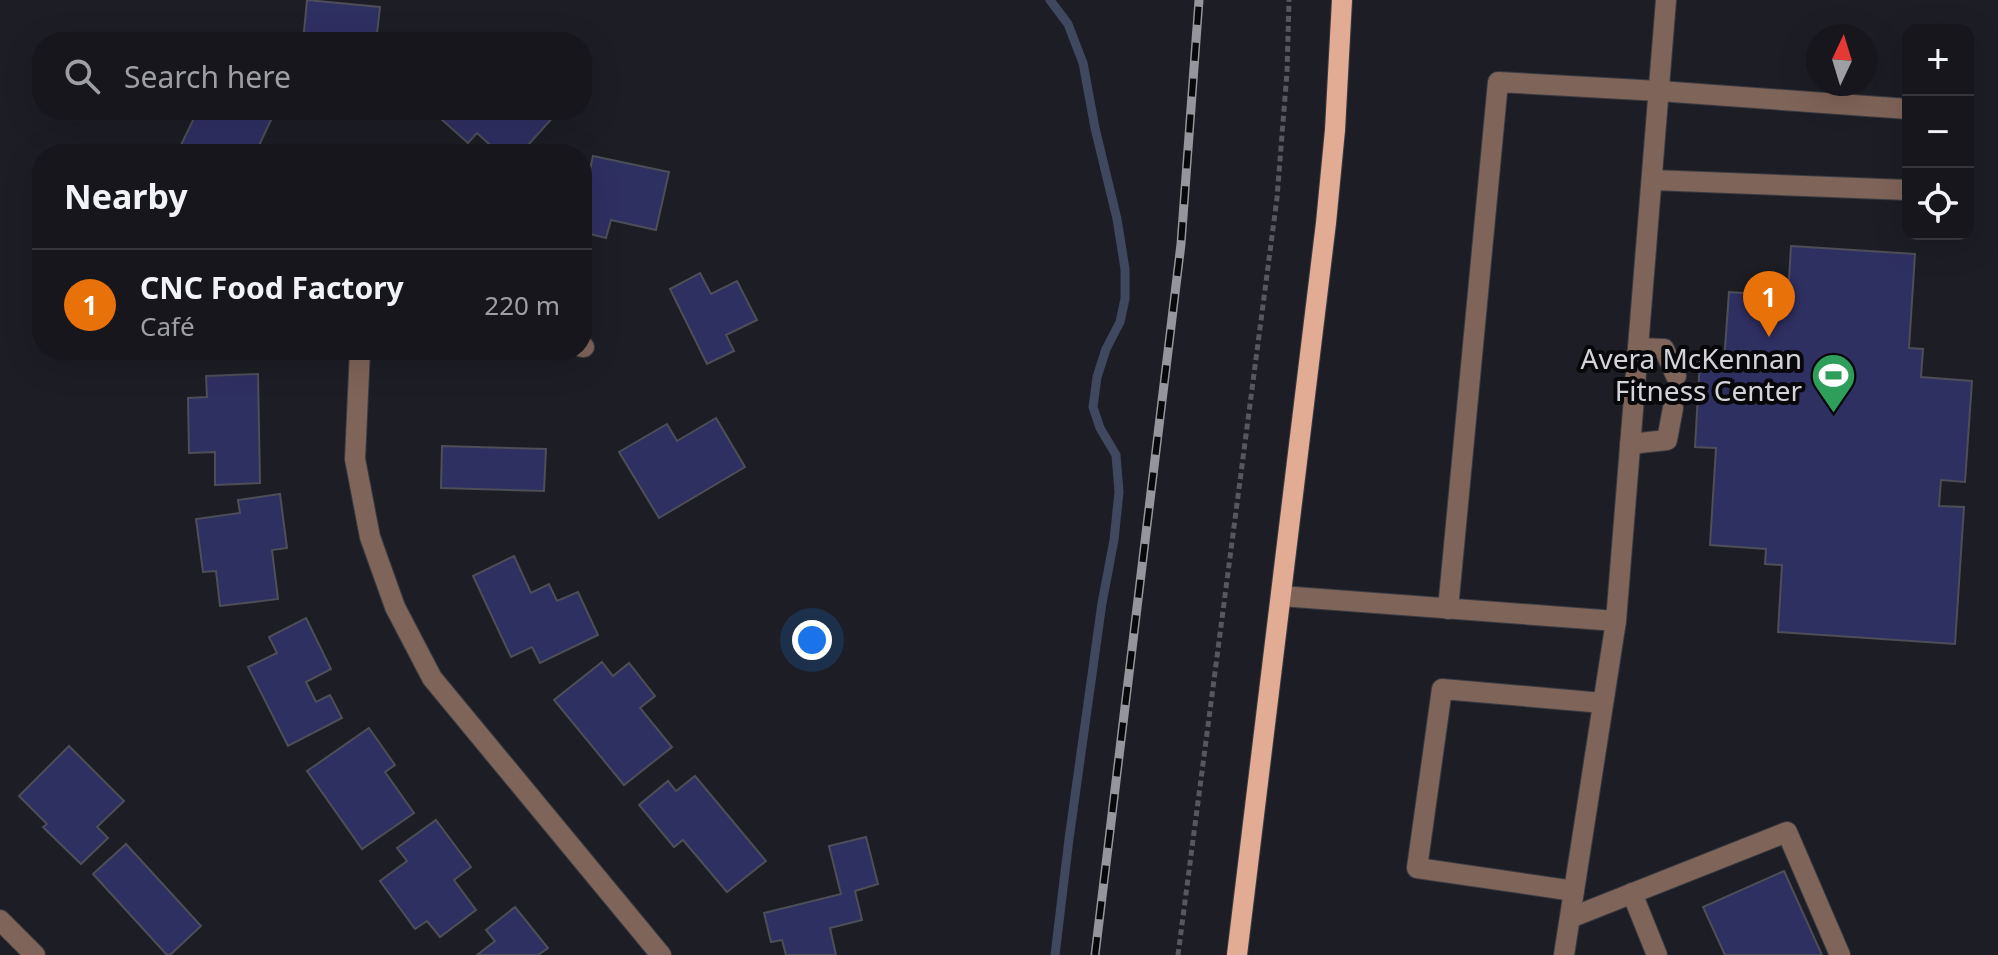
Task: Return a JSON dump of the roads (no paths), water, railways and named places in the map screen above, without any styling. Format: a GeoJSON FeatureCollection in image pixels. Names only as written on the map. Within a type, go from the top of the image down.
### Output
{"type":"FeatureCollection","features":[{"type":"Feature","properties":{"kind":"main road"},"geometry":{"type":"LineString","coordinates":[[1237,955],[1326,223],[1342,0]]}},
{"type":"Feature","properties":{"kind":"street"},"geometry":{"type":"LineString","coordinates":[[1564,955],[1616,621],[1666,0]]}},
{"type":"Feature","properties":{"kind":"street"},"geometry":{"type":"LineString","coordinates":[[1448,609],[1498,82],[1902,109]]}},
{"type":"Feature","properties":{"kind":"street"},"geometry":{"type":"LineString","coordinates":[[1652,180],[1902,190]]}},
{"type":"Feature","properties":{"kind":"street"},"geometry":{"type":"LineString","coordinates":[[1638,348],[1664,349],[1676,376]]}},
{"type":"Feature","properties":{"kind":"street"},"geometry":{"type":"LineString","coordinates":[[360,360],[355,459],[370,537],[395,607],[432,678],[661,955]]}},
{"type":"Feature","properties":{"kind":"street"},"geometry":{"type":"LineString","coordinates":[[1630,444],[1667,440],[1673,408]]}},
{"type":"Feature","properties":{"kind":"street"},"geometry":{"type":"LineString","coordinates":[[1281,596],[1616,621]]}},
{"type":"Feature","properties":{"kind":"street"},"geometry":{"type":"LineString","coordinates":[[1574,891],[1417,868],[1442,689],[1603,703]]}},
{"type":"Feature","properties":{"kind":"street"},"geometry":{"type":"LineString","coordinates":[[1570,918],[1787,832],[1840,955]]}},
{"type":"Feature","properties":{"kind":"street"},"geometry":{"type":"LineString","coordinates":[[1632,893],[1657,955]]}},
{"type":"Feature","properties":{"kind":"street"},"geometry":{"type":"LineString","coordinates":[[0,920],[35,955]]}},
{"type":"Feature","properties":{"kind":"waterway"},"geometry":{"type":"LineString","coordinates":[[1050,0],[1068,24],[1083,63],[1125,269],[1125,299],[1120,322],[1106,349],[1097,377],[1093,407],[1100,428],[1116,455],[1119,492],[1055,955]]}},
{"type":"Feature","properties":{"kind":"tunnel"},"geometry":{"type":"LineString","coordinates":[[1673,408],[1676,376]]}},
{"type":"Feature","properties":{"kind":"railway"},"geometry":{"type":"LineString","coordinates":[[1095,955],[1181,244],[1199,0]]}},
{"type":"Feature","properties":{"kind":"place","name":"CNC Food Factory"},"geometry":{"type":"Point","coordinates":[1769,337]}},
{"type":"Feature","properties":{"kind":"place","name":"Avera McKennan Fitness Center"},"geometry":{"type":"Point","coordinates":[1833,414]}}]}
